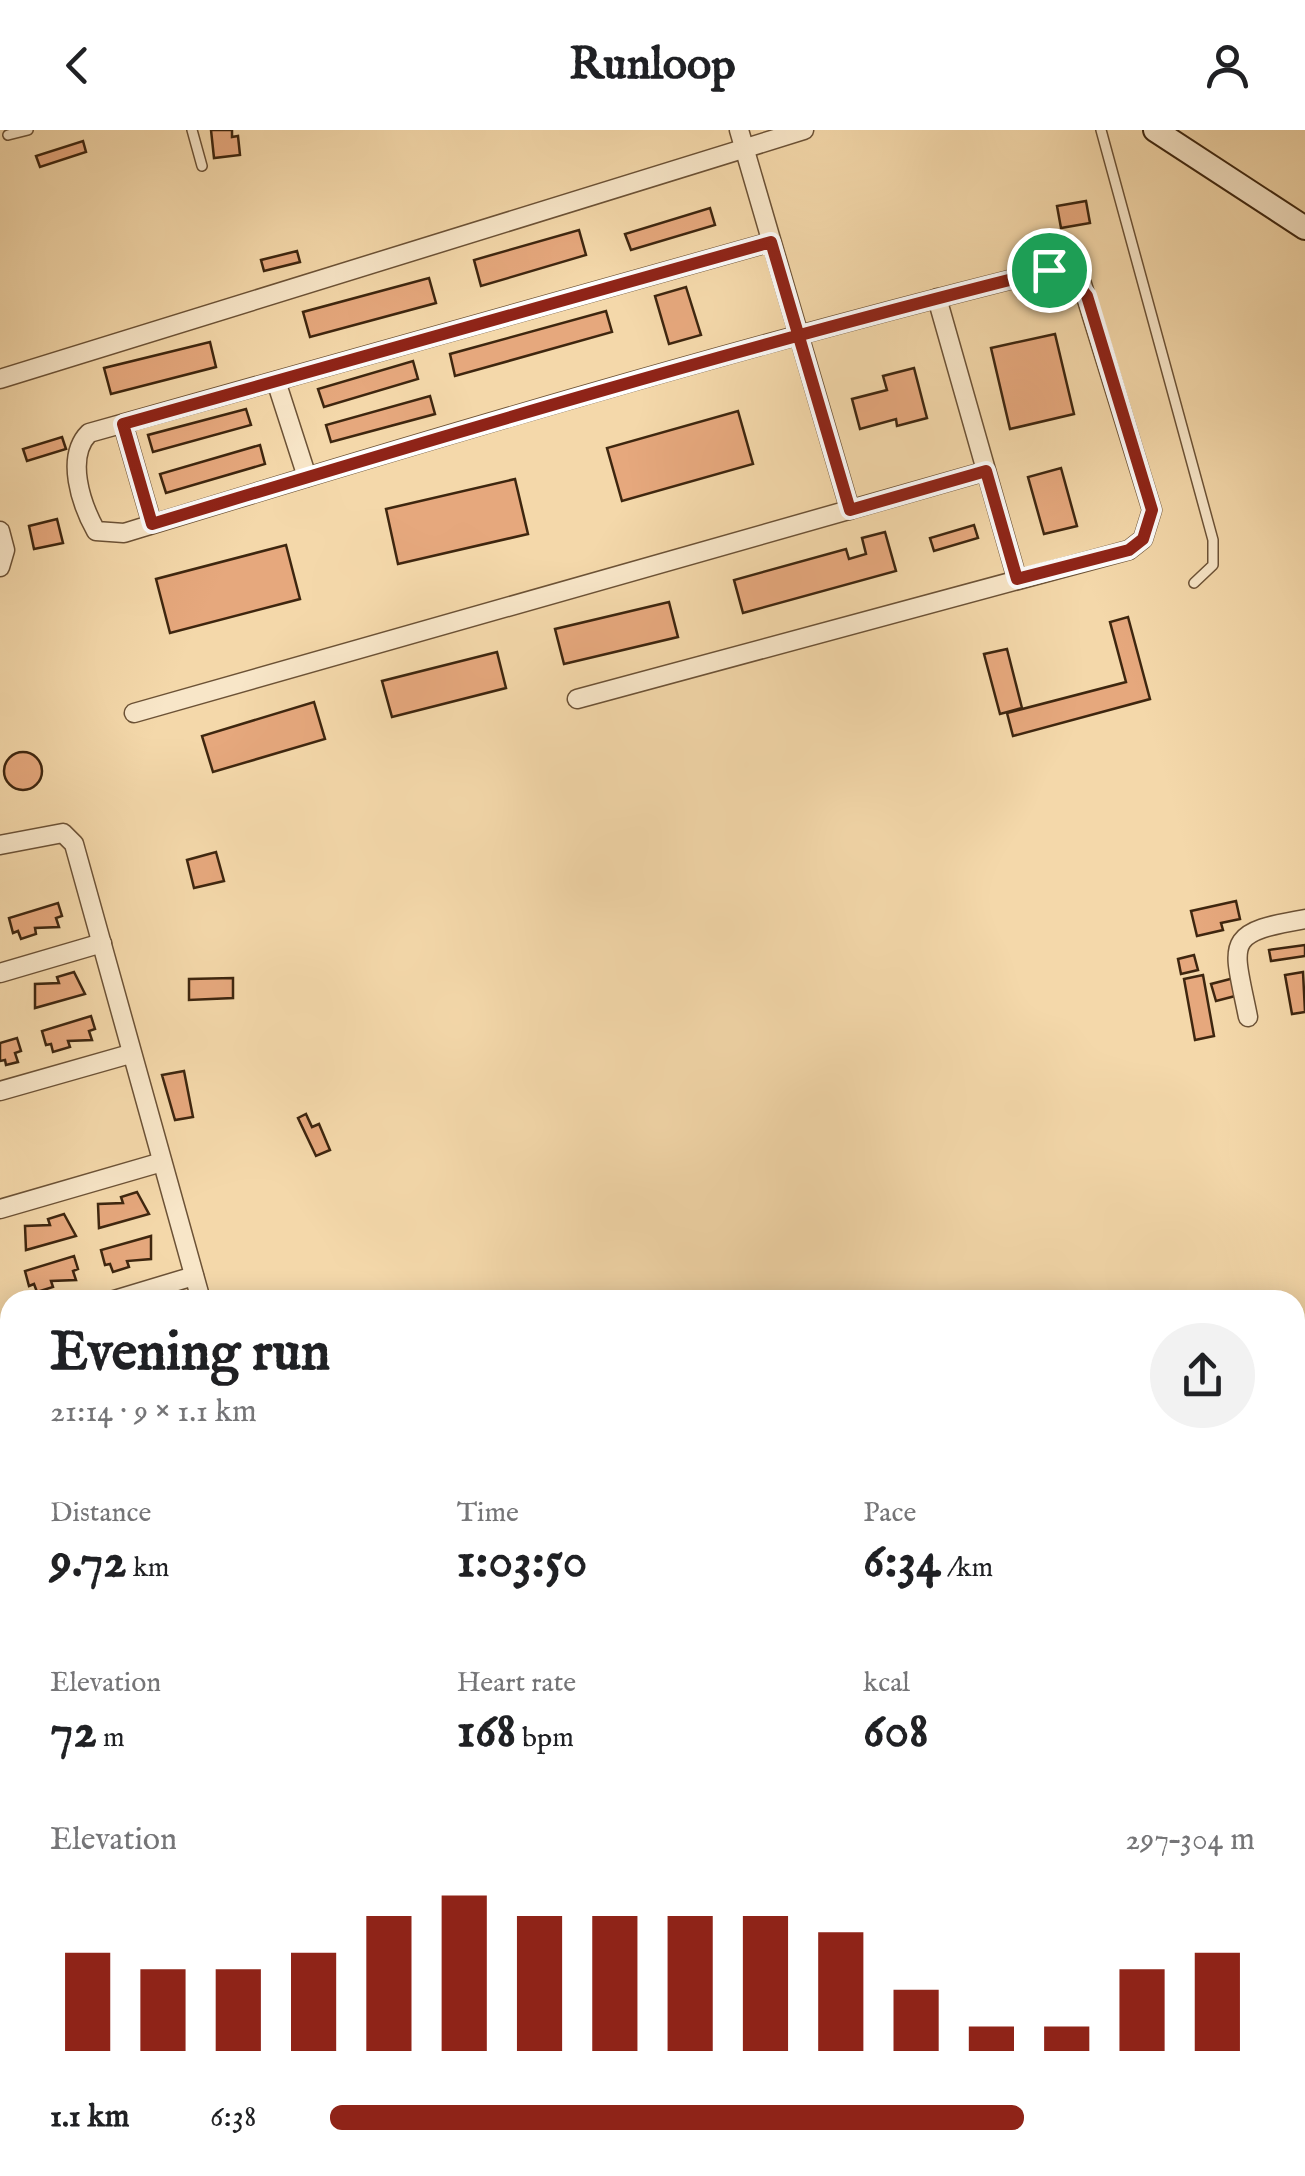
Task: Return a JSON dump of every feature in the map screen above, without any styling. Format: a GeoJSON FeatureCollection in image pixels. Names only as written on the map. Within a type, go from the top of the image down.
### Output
{"type":"FeatureCollection","features":[{"type":"Feature","properties":{"kind":"main road"},"geometry":{"type":"LineString","coordinates":[[1155,130],[1305,228]]}},
{"type":"Feature","properties":{"kind":"street"},"geometry":{"type":"LineString","coordinates":[[0,379],[742,139],[804,130]]}},
{"type":"Feature","properties":{"kind":"street"},"geometry":{"type":"LineString","coordinates":[[742,139],[850,510]]}},
{"type":"Feature","properties":{"kind":"street"},"geometry":{"type":"LineString","coordinates":[[577,699],[1129,550],[1143,539],[1152,510],[1082,284],[1068,272],[1049,270],[937,298],[106,534],[96,531],[91,521],[75,461],[77,445],[89,434],[123,424],[771,242]]}},
{"type":"Feature","properties":{"kind":"street"},"geometry":{"type":"LineString","coordinates":[[937,298],[1017,579]]}},
{"type":"Feature","properties":{"kind":"street"},"geometry":{"type":"LineString","coordinates":[[276,380],[307,477]]}},
{"type":"Feature","properties":{"kind":"street"},"geometry":{"type":"LineString","coordinates":[[123,424],[152,524]]}},
{"type":"Feature","properties":{"kind":"street"},"geometry":{"type":"LineString","coordinates":[[134,714],[986,471]]}},
{"type":"Feature","properties":{"kind":"street"},"geometry":{"type":"LineString","coordinates":[[0,531],[5,550],[0,567]]}},
{"type":"Feature","properties":{"kind":"street"},"geometry":{"type":"LineString","coordinates":[[0,844],[50,832],[64,833],[74,844],[198,1290]]}},
{"type":"Feature","properties":{"kind":"street"},"geometry":{"type":"LineString","coordinates":[[1248,1016],[1237,960],[1238,944],[1248,932],[1305,920]]}},
{"type":"Feature","properties":{"kind":"street"},"geometry":{"type":"LineString","coordinates":[[0,972],[102,943]]}},
{"type":"Feature","properties":{"kind":"street"},"geometry":{"type":"LineString","coordinates":[[0,1091],[130,1054]]}},
{"type":"Feature","properties":{"kind":"street"},"geometry":{"type":"LineString","coordinates":[[0,1209],[162,1162]]}},
{"type":"Feature","properties":{"kind":"street"},"geometry":{"type":"LineString","coordinates":[[147,1290],[194,1276]]}},
{"type":"Feature","properties":{"kind":"lane"},"geometry":{"type":"LineString","coordinates":[[8,135],[28,130]]}},
{"type":"Feature","properties":{"kind":"lane"},"geometry":{"type":"LineString","coordinates":[[192,130],[202,166]]}},
{"type":"Feature","properties":{"kind":"lane"},"geometry":{"type":"LineString","coordinates":[[1101,130],[1213,540],[1214,565],[1194,583]]}},
{"type":"Feature","properties":{"kind":"building"},"geometry":{"type":"Polygon","coordinates":[[[211,130],[232,130],[232,137],[238,136],[240,155],[214,158],[211,130]]]}},
{"type":"Feature","properties":{"kind":"building"},"geometry":{"type":"Polygon","coordinates":[[[83,141],[86,152],[40,167],[36,156],[83,141]]]}},
{"type":"Feature","properties":{"kind":"building"},"geometry":{"type":"Polygon","coordinates":[[[1086,201],[1090,223],[1061,228],[1057,206],[1086,201]]]}},
{"type":"Feature","properties":{"kind":"building"},"geometry":{"type":"Polygon","coordinates":[[[710,208],[715,225],[631,250],[625,234],[710,208]]]}},
{"type":"Feature","properties":{"kind":"building"},"geometry":{"type":"Polygon","coordinates":[[[579,230],[586,255],[481,286],[474,260],[579,230]]]}},
{"type":"Feature","properties":{"kind":"building"},"geometry":{"type":"Polygon","coordinates":[[[297,251],[300,262],[264,271],[261,260],[297,251]]]}},
{"type":"Feature","properties":{"kind":"building"},"geometry":{"type":"Polygon","coordinates":[[[429,278],[436,303],[310,337],[303,312],[429,278]]]}},
{"type":"Feature","properties":{"kind":"building"},"geometry":{"type":"Polygon","coordinates":[[[686,287],[701,335],[669,344],[655,296],[686,287]]]}},
{"type":"Feature","properties":{"kind":"building"},"geometry":{"type":"Polygon","coordinates":[[[606,311],[612,332],[455,376],[450,354],[606,311]]]}},
{"type":"Feature","properties":{"kind":"building"},"geometry":{"type":"Polygon","coordinates":[[[1055,334],[1074,414],[1010,429],[991,348],[1055,334]]]}},
{"type":"Feature","properties":{"kind":"building"},"geometry":{"type":"Polygon","coordinates":[[[210,342],[216,367],[111,394],[104,368],[210,342]]]}},
{"type":"Feature","properties":{"kind":"building"},"geometry":{"type":"Polygon","coordinates":[[[413,361],[418,379],[324,407],[318,389],[413,361]]]}},
{"type":"Feature","properties":{"kind":"building"},"geometry":{"type":"Polygon","coordinates":[[[914,368],[927,418],[897,426],[896,419],[860,429],[852,399],[887,390],[883,376],[914,368]]]}},
{"type":"Feature","properties":{"kind":"building"},"geometry":{"type":"Polygon","coordinates":[[[430,396],[435,414],[331,442],[326,425],[430,396]]]}},
{"type":"Feature","properties":{"kind":"building"},"geometry":{"type":"Polygon","coordinates":[[[246,409],[251,425],[153,452],[148,435],[246,409]]]}},
{"type":"Feature","properties":{"kind":"building"},"geometry":{"type":"Polygon","coordinates":[[[738,411],[753,464],[622,501],[607,448],[738,411]]]}},
{"type":"Feature","properties":{"kind":"building"},"geometry":{"type":"Polygon","coordinates":[[[62,437],[66,449],[27,461],[23,449],[62,437]]]}},
{"type":"Feature","properties":{"kind":"building"},"geometry":{"type":"Polygon","coordinates":[[[260,445],[265,464],[166,493],[160,474],[260,445]]]}},
{"type":"Feature","properties":{"kind":"building"},"geometry":{"type":"Polygon","coordinates":[[[1061,468],[1077,526],[1044,534],[1028,477],[1061,468]]]}},
{"type":"Feature","properties":{"kind":"building"},"geometry":{"type":"Polygon","coordinates":[[[515,479],[528,534],[398,564],[386,509],[515,479]]]}},
{"type":"Feature","properties":{"kind":"building"},"geometry":{"type":"Polygon","coordinates":[[[57,519],[63,543],[34,549],[29,526],[57,519]]]}},
{"type":"Feature","properties":{"kind":"building"},"geometry":{"type":"Polygon","coordinates":[[[974,525],[978,538],[934,551],[930,538],[974,525]]]}},
{"type":"Feature","properties":{"kind":"building"},"geometry":{"type":"Polygon","coordinates":[[[885,532],[896,571],[743,613],[734,580],[846,549],[849,559],[866,554],[862,538],[885,532]]]}},
{"type":"Feature","properties":{"kind":"building"},"geometry":{"type":"Polygon","coordinates":[[[286,545],[300,599],[170,633],[156,579],[286,545]]]}},
{"type":"Feature","properties":{"kind":"building"},"geometry":{"type":"Polygon","coordinates":[[[669,602],[678,637],[564,664],[555,629],[669,602]]]}},
{"type":"Feature","properties":{"kind":"building"},"geometry":{"type":"Polygon","coordinates":[[[1128,617],[1150,699],[1013,736],[1007,713],[1126,682],[1110,622],[1128,617]]]}},
{"type":"Feature","properties":{"kind":"building"},"geometry":{"type":"Polygon","coordinates":[[[1007,649],[1022,708],[1000,714],[984,654],[1007,649]]]}},
{"type":"Feature","properties":{"kind":"building"},"geometry":{"type":"Polygon","coordinates":[[[497,652],[506,688],[392,717],[382,681],[497,652]]]}},
{"type":"Feature","properties":{"kind":"building"},"geometry":{"type":"Polygon","coordinates":[[[314,702],[325,739],[213,772],[202,736],[314,702]]]}},
{"type":"Feature","properties":{"kind":"building"},"geometry":{"type":"Polygon","coordinates":[[[23,752],[37,757],[42,771],[37,785],[23,790],[9,785],[4,771],[9,757],[23,752]]]}},
{"type":"Feature","properties":{"kind":"building"},"geometry":{"type":"Polygon","coordinates":[[[216,852],[224,881],[194,888],[187,860],[216,852]]]}},
{"type":"Feature","properties":{"kind":"building"},"geometry":{"type":"Polygon","coordinates":[[[1236,901],[1240,919],[1221,923],[1223,930],[1197,936],[1191,911],[1236,901]]]}},
{"type":"Feature","properties":{"kind":"building"},"geometry":{"type":"Polygon","coordinates":[[[58,903],[62,916],[56,918],[59,927],[35,928],[36,934],[21,939],[18,931],[13,933],[9,918],[58,903]]]}},
{"type":"Feature","properties":{"kind":"building"},"geometry":{"type":"Polygon","coordinates":[[[1305,945],[1305,956],[1271,961],[1269,950],[1305,945]]]}},
{"type":"Feature","properties":{"kind":"building"},"geometry":{"type":"Polygon","coordinates":[[[1194,955],[1198,970],[1181,974],[1178,959],[1194,955]]]}},
{"type":"Feature","properties":{"kind":"building"},"geometry":{"type":"Polygon","coordinates":[[[74,972],[85,994],[35,1008],[35,984],[59,983],[57,977],[74,972]]]}},
{"type":"Feature","properties":{"kind":"building"},"geometry":{"type":"Polygon","coordinates":[[[1303,972],[1305,1012],[1292,1014],[1285,975],[1303,972]]]}},
{"type":"Feature","properties":{"kind":"building"},"geometry":{"type":"Polygon","coordinates":[[[1203,975],[1214,1036],[1195,1040],[1184,979],[1203,975]]]}},
{"type":"Feature","properties":{"kind":"building"},"geometry":{"type":"Polygon","coordinates":[[[233,978],[233,998],[189,1000],[189,979],[233,978]]]}},
{"type":"Feature","properties":{"kind":"building"},"geometry":{"type":"Polygon","coordinates":[[[1234,978],[1239,995],[1216,1001],[1211,984],[1234,978]]]}},
{"type":"Feature","properties":{"kind":"building"},"geometry":{"type":"Polygon","coordinates":[[[91,1016],[95,1029],[89,1031],[92,1040],[68,1041],[70,1047],[53,1052],[51,1044],[46,1045],[42,1031],[91,1016]]]}},
{"type":"Feature","properties":{"kind":"building"},"geometry":{"type":"Polygon","coordinates":[[[17,1038],[21,1051],[15,1053],[18,1062],[6,1065],[5,1060],[0,1061],[0,1043],[17,1038]]]}},
{"type":"Feature","properties":{"kind":"building"},"geometry":{"type":"Polygon","coordinates":[[[184,1071],[193,1117],[175,1120],[162,1075],[184,1071]]]}},
{"type":"Feature","properties":{"kind":"building"},"geometry":{"type":"Polygon","coordinates":[[[306,1114],[312,1127],[319,1124],[330,1150],[316,1156],[298,1118],[306,1114]]]}},
{"type":"Feature","properties":{"kind":"building"},"geometry":{"type":"Polygon","coordinates":[[[137,1192],[149,1214],[99,1228],[98,1204],[123,1203],[121,1197],[137,1192]]]}},
{"type":"Feature","properties":{"kind":"building"},"geometry":{"type":"Polygon","coordinates":[[[64,1214],[76,1236],[26,1250],[25,1226],[50,1225],[48,1219],[64,1214]]]}},
{"type":"Feature","properties":{"kind":"building"},"geometry":{"type":"Polygon","coordinates":[[[151,1236],[151,1259],[127,1261],[129,1267],[113,1272],[110,1264],[105,1265],[101,1250],[151,1236]]]}},
{"type":"Feature","properties":{"kind":"building"},"geometry":{"type":"Polygon","coordinates":[[[74,1256],[78,1269],[73,1271],[76,1280],[51,1281],[53,1287],[43,1290],[36,1290],[34,1284],[29,1286],[25,1271],[74,1256]]]}},
{"type":"Feature","properties":{"kind":"route"},"geometry":{"type":"LineString","coordinates":[[1049,270],[937,298],[797,337],[666,374],[152,524],[123,424],[771,242],[797,337],[850,510],[986,471],[1017,579],[1129,550],[1143,539],[1152,510],[1082,284],[1068,272],[1049,270]]}}]}
